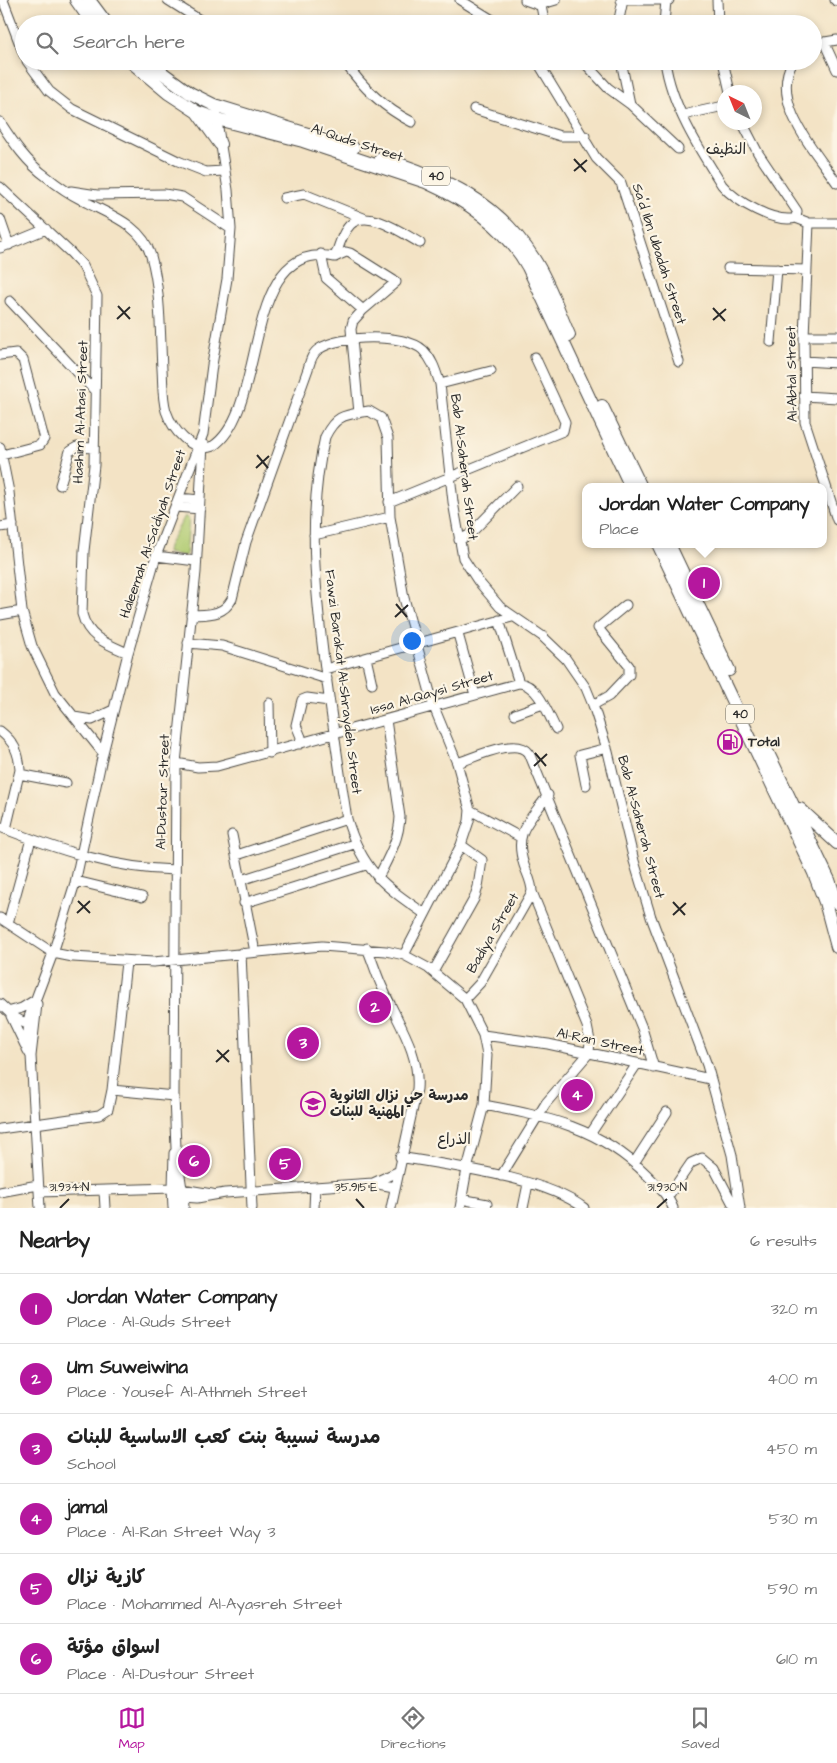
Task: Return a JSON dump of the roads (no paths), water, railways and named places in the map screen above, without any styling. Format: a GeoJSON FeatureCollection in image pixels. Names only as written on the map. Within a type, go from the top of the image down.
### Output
{"type":"FeatureCollection","features":[{"type":"Feature","properties":{"kind":"highway"},"geometry":{"type":"LineString","coordinates":[[76,0],[87,15]]}},
{"type":"Feature","properties":{"kind":"highway"},"geometry":{"type":"LineString","coordinates":[[89,0],[100,15]]}},
{"type":"Feature","properties":{"kind":"highway","name":"Al-Quds Street"},"geometry":{"type":"LineString","coordinates":[[141,70],[168,93],[197,112],[238,125],[303,141],[426,182],[446,191],[483,216],[512,245],[528,267],[629,483]]}},
{"type":"Feature","properties":{"kind":"highway","name":"Al-Quds Street"},"geometry":{"type":"LineString","coordinates":[[158,70],[190,94],[214,106],[432,174],[453,184],[487,206],[517,236],[536,261],[639,483]]}},
{"type":"Feature","properties":{"kind":"highway"},"geometry":{"type":"LineString","coordinates":[[197,112],[220,142],[238,125]]}},
{"type":"Feature","properties":{"kind":"highway","name":"40"},"geometry":{"type":"LineString","coordinates":[[660,548],[732,696],[830,886],[837,947]]}},
{"type":"Feature","properties":{"kind":"highway","name":"40"},"geometry":{"type":"LineString","coordinates":[[671,548],[794,804],[837,903]]}},
{"type":"Feature","properties":{"kind":"highway"},"geometry":{"type":"LineString","coordinates":[[794,804],[837,843]]}},
{"type":"Feature","properties":{"kind":"main road","name":"Al-Dustour Street"},"geometry":{"type":"LineString","coordinates":[[174,1208],[179,1196]]}},
{"type":"Feature","properties":{"kind":"street"},"geometry":{"type":"LineString","coordinates":[[3,0],[15,31]]}},
{"type":"Feature","properties":{"kind":"street"},"geometry":{"type":"LineString","coordinates":[[168,0],[192,15]]}},
{"type":"Feature","properties":{"kind":"street"},"geometry":{"type":"LineString","coordinates":[[460,0],[484,15]]}},
{"type":"Feature","properties":{"kind":"street"},"geometry":{"type":"LineString","coordinates":[[525,0],[540,2],[556,0]]}},
{"type":"Feature","properties":{"kind":"street"},"geometry":{"type":"LineString","coordinates":[[620,15],[622,0],[669,0]]}},
{"type":"Feature","properties":{"kind":"street"},"geometry":{"type":"LineString","coordinates":[[665,15],[666,0]]}},
{"type":"Feature","properties":{"kind":"street"},"geometry":{"type":"LineString","coordinates":[[717,0],[718,15]]}},
{"type":"Feature","properties":{"kind":"street"},"geometry":{"type":"LineString","coordinates":[[540,2],[542,15]]}},
{"type":"Feature","properties":{"kind":"street"},"geometry":{"type":"LineString","coordinates":[[837,40],[824,42],[837,70]]}},
{"type":"Feature","properties":{"kind":"street"},"geometry":{"type":"LineString","coordinates":[[34,70],[49,91],[72,109],[178,161],[206,172],[224,172]]}},
{"type":"Feature","properties":{"kind":"street"},"geometry":{"type":"LineString","coordinates":[[350,70],[376,98],[412,122]]}},
{"type":"Feature","properties":{"kind":"street","name":"Saʻd Ibn Ubadah Street"},"geometry":{"type":"LineString","coordinates":[[543,70],[596,158],[621,182],[680,362]]}},
{"type":"Feature","properties":{"kind":"street"},"geometry":{"type":"LineString","coordinates":[[591,70],[608,88],[630,104],[678,149]]}},
{"type":"Feature","properties":{"kind":"street"},"geometry":{"type":"LineString","coordinates":[[623,70],[630,104]]}},
{"type":"Feature","properties":{"kind":"street"},"geometry":{"type":"LineString","coordinates":[[666,70],[683,115],[722,185],[730,194],[747,206],[769,214],[794,218],[809,223],[837,223]]}},
{"type":"Feature","properties":{"kind":"street"},"geometry":{"type":"LineString","coordinates":[[725,70],[728,85]]}},
{"type":"Feature","properties":{"kind":"street"},"geometry":{"type":"LineString","coordinates":[[790,70],[786,85],[793,114],[837,183]]}},
{"type":"Feature","properties":{"kind":"street","name":"Haleemah Al-Sa'diyah Street"},"geometry":{"type":"LineString","coordinates":[[40,1208],[29,1053],[31,1022],[51,949],[76,881],[102,753],[156,556],[201,445],[227,278],[231,229],[214,106]]}},
{"type":"Feature","properties":{"kind":"street"},"geometry":{"type":"LineString","coordinates":[[683,115],[717,108]]}},
{"type":"Feature","properties":{"kind":"street"},"geometry":{"type":"LineString","coordinates":[[474,109],[560,136],[584,136]]}},
{"type":"Feature","properties":{"kind":"street"},"geometry":{"type":"LineString","coordinates":[[0,122],[32,166],[66,190],[123,222],[141,236],[148,248],[157,292],[164,401],[174,426],[182,436],[201,445],[209,448],[218,443],[230,429],[246,388],[262,320],[279,279],[289,268],[303,257],[321,254],[335,257],[346,252],[396,282],[363,310],[353,322],[352,340],[359,413],[369,411],[375,413],[385,426],[388,438],[390,516],[398,568],[416,645],[434,706],[457,763],[470,810],[469,821],[461,845],[404,955]]}},
{"type":"Feature","properties":{"kind":"street"},"geometry":{"type":"LineString","coordinates":[[746,130],[758,152],[797,211],[794,218]]}},
{"type":"Feature","properties":{"kind":"street","name":"Hashim Al-Atasi Street"},"geometry":{"type":"LineString","coordinates":[[0,187],[83,266],[97,296],[93,482],[84,551],[82,614],[84,623],[94,636],[104,643],[128,653]]}},
{"type":"Feature","properties":{"kind":"street"},"geometry":{"type":"LineString","coordinates":[[66,190],[97,195],[182,196],[231,229]]}},
{"type":"Feature","properties":{"kind":"street"},"geometry":{"type":"LineString","coordinates":[[284,198],[304,194],[366,219],[386,224],[420,243]]}},
{"type":"Feature","properties":{"kind":"street"},"geometry":{"type":"LineString","coordinates":[[0,219],[4,246],[46,229]]}},
{"type":"Feature","properties":{"kind":"street"},"geometry":{"type":"LineString","coordinates":[[335,257],[349,226],[356,221],[366,219]]}},
{"type":"Feature","properties":{"kind":"street","name":"Al-Abtal Street"},"geometry":{"type":"LineString","coordinates":[[809,223],[804,336],[804,396],[807,430],[825,483]]}},
{"type":"Feature","properties":{"kind":"street"},"geometry":{"type":"LineString","coordinates":[[321,254],[326,278],[363,310]]}},
{"type":"Feature","properties":{"kind":"street"},"geometry":{"type":"LineString","coordinates":[[728,268],[807,270]]}},
{"type":"Feature","properties":{"kind":"street"},"geometry":{"type":"LineString","coordinates":[[771,342],[777,269]]}},
{"type":"Feature","properties":{"kind":"street"},"geometry":{"type":"LineString","coordinates":[[10,301],[95,391]]}},
{"type":"Feature","properties":{"kind":"street"},"geometry":{"type":"LineString","coordinates":[[804,336],[837,336]]}},
{"type":"Feature","properties":{"kind":"street","name":"Bab Al-Saherah Street"},"geometry":{"type":"LineString","coordinates":[[191,615],[217,613],[229,604],[246,542],[313,356],[320,348],[352,340],[386,338],[413,344],[430,358],[440,384],[459,540],[466,565],[490,596],[512,617],[542,636],[566,659],[586,688],[607,748],[638,876],[672,976],[701,1048],[732,1156],[740,1208]]}},
{"type":"Feature","properties":{"kind":"street"},"geometry":{"type":"LineString","coordinates":[[0,355],[16,353],[23,360],[44,439],[40,445],[1,451],[13,525],[22,611],[32,646],[49,684],[102,753]]}},
{"type":"Feature","properties":{"kind":"street"},"geometry":{"type":"LineString","coordinates":[[389,502],[558,433],[565,428],[565,422],[535,357]]}},
{"type":"Feature","properties":{"kind":"street"},"geometry":{"type":"LineString","coordinates":[[804,361],[837,363]]}},
{"type":"Feature","properties":{"kind":"street"},"geometry":{"type":"LineString","coordinates":[[440,384],[491,371]]}},
{"type":"Feature","properties":{"kind":"street"},"geometry":{"type":"LineString","coordinates":[[804,396],[837,398]]}},
{"type":"Feature","properties":{"kind":"street","name":"Fawzi Barakat Al-Shraydeh Street"},"geometry":{"type":"LineString","coordinates":[[359,413],[338,418],[330,427],[325,437],[314,494],[313,562],[329,701],[347,819],[354,844],[366,865],[378,878],[425,914]]}},
{"type":"Feature","properties":{"kind":"street","name":"Al-Dustour Street"},"geometry":{"type":"LineString","coordinates":[[179,1196],[173,1159],[176,1148],[174,1096],[176,763],[196,561],[200,504],[201,445]]}},
{"type":"Feature","properties":{"kind":"street"},"geometry":{"type":"LineString","coordinates":[[60,485],[70,451],[77,447],[93,448]]}},
{"type":"Feature","properties":{"kind":"street"},"geometry":{"type":"LineString","coordinates":[[459,540],[469,535],[517,486]]}},
{"type":"Feature","properties":{"kind":"street","name":"Al-Abtal Street"},"geometry":{"type":"LineString","coordinates":[[827,490],[837,520]]}},
{"type":"Feature","properties":{"kind":"street"},"geometry":{"type":"LineString","coordinates":[[177,503],[200,504]]}},
{"type":"Feature","properties":{"kind":"street"},"geometry":{"type":"LineString","coordinates":[[314,535],[390,516]]}},
{"type":"Feature","properties":{"kind":"street"},"geometry":{"type":"LineString","coordinates":[[0,527],[13,525]]}},
{"type":"Feature","properties":{"kind":"street"},"geometry":{"type":"LineString","coordinates":[[156,556],[196,561]]}},
{"type":"Feature","properties":{"kind":"street"},"geometry":{"type":"LineString","coordinates":[[593,705],[609,696],[629,675],[629,666],[598,628],[626,605]]}},
{"type":"Feature","properties":{"kind":"street"},"geometry":{"type":"LineString","coordinates":[[0,615],[22,611]]}},
{"type":"Feature","properties":{"kind":"street"},"geometry":{"type":"LineString","coordinates":[[326,669],[458,634],[512,617]]}},
{"type":"Feature","properties":{"kind":"street"},"geometry":{"type":"LineString","coordinates":[[499,620],[519,683],[524,683],[533,689],[556,729]]}},
{"type":"Feature","properties":{"kind":"street"},"geometry":{"type":"LineString","coordinates":[[458,634],[475,695]]}},
{"type":"Feature","properties":{"kind":"street"},"geometry":{"type":"LineString","coordinates":[[188,643],[222,646],[327,679]]}},
{"type":"Feature","properties":{"kind":"street"},"geometry":{"type":"LineString","coordinates":[[366,658],[372,684]]}},
{"type":"Feature","properties":{"kind":"street","name":"Issa Al-Qaysi Street"},"geometry":{"type":"LineString","coordinates":[[176,763],[198,767],[217,766],[270,753],[519,683]]}},
{"type":"Feature","properties":{"kind":"street"},"geometry":{"type":"LineString","coordinates":[[300,744],[301,737],[296,725],[302,700],[307,698],[329,701]]}},
{"type":"Feature","properties":{"kind":"street"},"geometry":{"type":"LineString","coordinates":[[269,702],[270,753]]}},
{"type":"Feature","properties":{"kind":"street"},"geometry":{"type":"LineString","coordinates":[[515,714],[543,704]]}},
{"type":"Feature","properties":{"kind":"street"},"geometry":{"type":"LineString","coordinates":[[74,717],[92,720],[113,710]]}},
{"type":"Feature","properties":{"kind":"street"},"geometry":{"type":"LineString","coordinates":[[378,878],[393,848],[400,817],[386,720]]}},
{"type":"Feature","properties":{"kind":"street"},"geometry":{"type":"LineString","coordinates":[[0,731],[10,739],[18,754],[19,774],[3,828],[82,856],[126,866],[176,870]]}},
{"type":"Feature","properties":{"kind":"street"},"geometry":{"type":"LineString","coordinates":[[457,763],[513,745],[519,745],[529,753],[548,795],[642,1028],[654,1068]]}},
{"type":"Feature","properties":{"kind":"street"},"geometry":{"type":"LineString","coordinates":[[586,785],[580,755],[607,748]]}},
{"type":"Feature","properties":{"kind":"street"},"geometry":{"type":"LineString","coordinates":[[19,774],[66,782]]}},
{"type":"Feature","properties":{"kind":"street"},"geometry":{"type":"LineString","coordinates":[[470,810],[520,837],[548,795]]}},
{"type":"Feature","properties":{"kind":"street"},"geometry":{"type":"LineString","coordinates":[[237,855],[347,819]]}},
{"type":"Feature","properties":{"kind":"street"},"geometry":{"type":"LineString","coordinates":[[232,834],[255,952]]}},
{"type":"Feature","properties":{"kind":"street","name":"Badiya Street"},"geometry":{"type":"LineString","coordinates":[[465,1000],[480,983],[532,892],[532,886],[520,850],[520,837]]}},
{"type":"Feature","properties":{"kind":"street"},"geometry":{"type":"LineString","coordinates":[[31,839],[4,920],[51,949],[77,956],[126,962],[176,960],[322,946],[367,948],[404,955],[433,972],[465,1000],[483,1035],[487,1055],[488,1077],[484,1106],[460,1203],[488,1204]]}},
{"type":"Feature","properties":{"kind":"street"},"geometry":{"type":"LineString","coordinates":[[241,880],[354,844]]}},
{"type":"Feature","properties":{"kind":"street"},"geometry":{"type":"LineString","coordinates":[[433,972],[478,887],[482,860],[461,845]]}},
{"type":"Feature","properties":{"kind":"street"},"geometry":{"type":"LineString","coordinates":[[244,903],[366,865]]}},
{"type":"Feature","properties":{"kind":"street"},"geometry":{"type":"LineString","coordinates":[[76,881],[142,896]]}},
{"type":"Feature","properties":{"kind":"street"},"geometry":{"type":"LineString","coordinates":[[501,1176],[538,1116],[589,1053],[588,1026],[532,892]]}},
{"type":"Feature","properties":{"kind":"street"},"geometry":{"type":"LineString","coordinates":[[367,948],[383,989],[410,1045],[417,1069],[417,1089],[400,1157],[391,1208]]}},
{"type":"Feature","properties":{"kind":"street"},"geometry":{"type":"LineString","coordinates":[[241,953],[252,1208]]}},
{"type":"Feature","properties":{"kind":"street"},"geometry":{"type":"LineString","coordinates":[[0,1129],[102,1114],[108,1109],[112,1090],[126,962]]}},
{"type":"Feature","properties":{"kind":"street"},"geometry":{"type":"LineString","coordinates":[[7,1010],[22,1008],[37,997]]}},
{"type":"Feature","properties":{"kind":"street"},"geometry":{"type":"LineString","coordinates":[[7,1010],[31,1022]]}},
{"type":"Feature","properties":{"kind":"street"},"geometry":{"type":"LineString","coordinates":[[7,1010],[29,1053]]}},
{"type":"Feature","properties":{"kind":"street","name":"Al-Ran Street"},"geometry":{"type":"LineString","coordinates":[[483,1035],[548,1044],[710,1080]]}},
{"type":"Feature","properties":{"kind":"street"},"geometry":{"type":"LineString","coordinates":[[591,1134],[637,1064]]}},
{"type":"Feature","properties":{"kind":"street"},"geometry":{"type":"LineString","coordinates":[[112,1090],[174,1096]]}},
{"type":"Feature","properties":{"kind":"street"},"geometry":{"type":"LineString","coordinates":[[484,1106],[538,1116],[591,1134],[617,1149],[634,1163],[667,1198],[673,1208]]}},
{"type":"Feature","properties":{"kind":"street"},"geometry":{"type":"LineString","coordinates":[[634,1163],[667,1112]]}},
{"type":"Feature","properties":{"kind":"street"},"geometry":{"type":"LineString","coordinates":[[400,1157],[501,1176],[559,1194],[584,1208]]}},
{"type":"Feature","properties":{"kind":"street"},"geometry":{"type":"LineString","coordinates":[[667,1198],[691,1163],[702,1158],[714,1168],[734,1208]]}},
{"type":"Feature","properties":{"kind":"street"},"geometry":{"type":"LineString","coordinates":[[373,1183],[397,1172]]}},
{"type":"Feature","properties":{"kind":"street"},"geometry":{"type":"LineString","coordinates":[[0,1192],[39,1188],[197,1198],[212,1194],[373,1183],[394,1187]]}},
{"type":"Feature","properties":{"kind":"street"},"geometry":{"type":"LineString","coordinates":[[523,1208],[528,1184]]}},
{"type":"Feature","properties":{"kind":"street"},"geometry":{"type":"LineString","coordinates":[[314,1208],[315,1188]]}},
{"type":"Feature","properties":{"kind":"street"},"geometry":{"type":"LineString","coordinates":[[104,1191],[105,1208]]}},
{"type":"Feature","properties":{"kind":"place","name":"Jordan Water Company"},"geometry":{"type":"Point","coordinates":[704,583]}},
{"type":"Feature","properties":{"kind":"place","name":"Total"},"geometry":{"type":"Point","coordinates":[730,742]}},
{"type":"Feature","properties":{"kind":"place","name":"Um Suweiwina"},"geometry":{"type":"Point","coordinates":[375,1007]}},
{"type":"Feature","properties":{"kind":"place","name":"مدرسة نسيبة بنت كعب الاساسية للبنات"},"geometry":{"type":"Point","coordinates":[303,1043]}},
{"type":"Feature","properties":{"kind":"place","name":"jamal"},"geometry":{"type":"Point","coordinates":[577,1095]}},
{"type":"Feature","properties":{"kind":"place","name":"مدرسة حي نزال الثانوية المهنية للبنات"},"geometry":{"type":"Point","coordinates":[313,1104]}},
{"type":"Feature","properties":{"kind":"place","name":"اسواق مؤتة"},"geometry":{"type":"Point","coordinates":[194,1161]}},
{"type":"Feature","properties":{"kind":"place","name":"كازية نزال"},"geometry":{"type":"Point","coordinates":[285,1164]}},
{"type":"Feature","properties":{"kind":"district","name":"النظيف"},"geometry":{"type":"Point","coordinates":[726,149]}},
{"type":"Feature","properties":{"kind":"district","name":"الذراع"},"geometry":{"type":"Point","coordinates":[454,1139]}}]}
